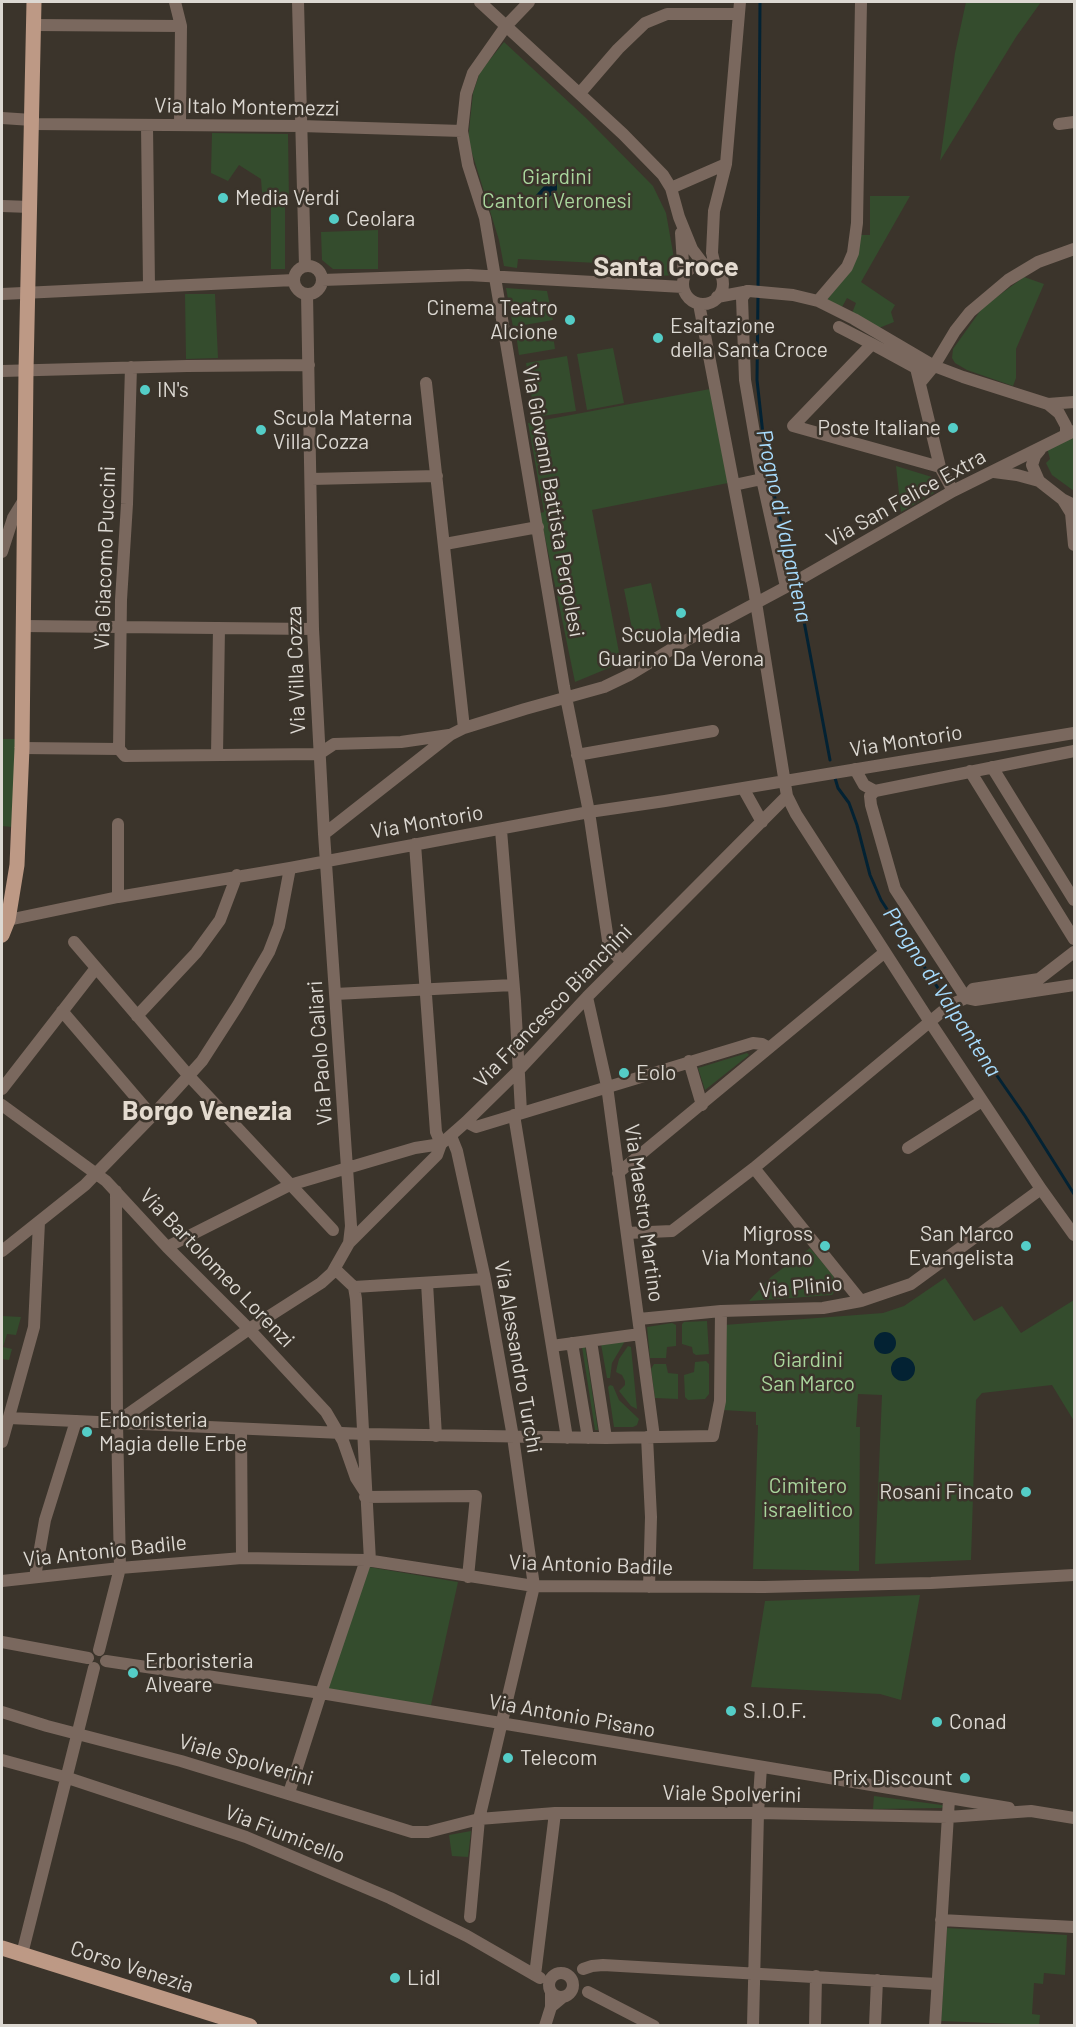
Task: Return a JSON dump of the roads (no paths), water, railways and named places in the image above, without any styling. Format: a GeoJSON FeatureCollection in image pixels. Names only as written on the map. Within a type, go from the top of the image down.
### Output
{"type":"FeatureCollection","features":[{"type":"Feature","properties":{"kind":"main road"},"geometry":{"type":"LineString","coordinates":[[2,935],[8,920],[17,865],[22,748],[26,371],[34,2]]}},
{"type":"Feature","properties":{"kind":"main road","name":"Corso Venezia"},"geometry":{"type":"LineString","coordinates":[[2,1948],[250,2025]]}},
{"type":"Feature","properties":{"kind":"street"},"geometry":{"type":"LineString","coordinates":[[175,2],[181,26],[180,124]]}},
{"type":"Feature","properties":{"kind":"street"},"geometry":{"type":"LineString","coordinates":[[298,2],[305,266]]}},
{"type":"Feature","properties":{"kind":"street"},"geometry":{"type":"LineString","coordinates":[[480,2],[580,93],[663,176],[671,188],[679,217],[692,249],[704,265],[748,291]]}},
{"type":"Feature","properties":{"kind":"street","name":"Via Giovanni Battista Pergolesi"},"geometry":{"type":"LineString","coordinates":[[529,2],[506,26],[473,73],[466,94],[462,131],[468,165],[485,218],[566,696]]}},
{"type":"Feature","properties":{"kind":"street"},"geometry":{"type":"LineString","coordinates":[[818,301],[847,267],[853,253],[856,223],[861,2]]}},
{"type":"Feature","properties":{"kind":"street"},"geometry":{"type":"LineString","coordinates":[[580,93],[618,49],[645,23],[667,14],[740,8],[726,164],[714,211],[712,253],[722,288],[712,302],[699,304],[688,298],[683,282],[679,217]]}},
{"type":"Feature","properties":{"kind":"street"},"geometry":{"type":"LineString","coordinates":[[34,25],[181,26]]}},
{"type":"Feature","properties":{"kind":"street","name":"Via Italo Montemezzi"},"geometry":{"type":"LineString","coordinates":[[2,118],[32,122],[147,126],[180,124],[462,131]]}},
{"type":"Feature","properties":{"kind":"street"},"geometry":{"type":"LineString","coordinates":[[1059,124],[1074,122]]}},
{"type":"Feature","properties":{"kind":"street"},"geometry":{"type":"LineString","coordinates":[[147,126],[149,286]]}},
{"type":"Feature","properties":{"kind":"street"},"geometry":{"type":"LineString","coordinates":[[671,188],[726,164]]}},
{"type":"Feature","properties":{"kind":"street"},"geometry":{"type":"LineString","coordinates":[[2,206],[30,207]]}},
{"type":"Feature","properties":{"kind":"street"},"geometry":{"type":"LineString","coordinates":[[920,384],[970,312],[1008,280],[1038,262],[1074,249]]}},
{"type":"Feature","properties":{"kind":"street"},"geometry":{"type":"LineString","coordinates":[[683,282],[692,268],[704,265]]}},
{"type":"Feature","properties":{"kind":"street"},"geometry":{"type":"LineString","coordinates":[[305,266],[315,268],[322,280],[317,290],[308,294],[300,291],[294,280],[297,271],[305,266]]}},
{"type":"Feature","properties":{"kind":"street"},"geometry":{"type":"LineString","coordinates":[[322,280],[494,276],[683,282]]}},
{"type":"Feature","properties":{"kind":"street"},"geometry":{"type":"LineString","coordinates":[[2,294],[294,280]]}},
{"type":"Feature","properties":{"kind":"street"},"geometry":{"type":"LineString","coordinates":[[748,291],[742,298],[745,380],[762,479],[787,586]]}},
{"type":"Feature","properties":{"kind":"street"},"geometry":{"type":"LineString","coordinates":[[717,297],[748,291],[792,295],[818,301],[934,366],[1048,404],[1074,402]]}},
{"type":"Feature","properties":{"kind":"street","name":"Via Villa Cozza"},"geometry":{"type":"LineString","coordinates":[[308,294],[313,629],[326,860]]}},
{"type":"Feature","properties":{"kind":"street"},"geometry":{"type":"LineString","coordinates":[[699,304],[756,603],[787,796],[796,814],[930,1022],[1074,1235]]}},
{"type":"Feature","properties":{"kind":"street"},"geometry":{"type":"LineString","coordinates":[[839,327],[916,368],[934,366]]}},
{"type":"Feature","properties":{"kind":"street"},"geometry":{"type":"LineString","coordinates":[[872,344],[793,426],[940,467]]}},
{"type":"Feature","properties":{"kind":"street"},"geometry":{"type":"LineString","coordinates":[[2,371],[309,365]]}},
{"type":"Feature","properties":{"kind":"street","name":"Via Giacomo Puccini"},"geometry":{"type":"LineString","coordinates":[[119,749],[121,626],[131,368]]}},
{"type":"Feature","properties":{"kind":"street"},"geometry":{"type":"LineString","coordinates":[[916,368],[940,467],[953,491]]}},
{"type":"Feature","properties":{"kind":"street"},"geometry":{"type":"LineString","coordinates":[[426,383],[464,728]]}},
{"type":"Feature","properties":{"kind":"street"},"geometry":{"type":"LineString","coordinates":[[1048,404],[1059,414],[1070,432]]}},
{"type":"Feature","properties":{"kind":"street","name":"Via San Felice Extra"},"geometry":{"type":"LineString","coordinates":[[324,834],[450,735],[464,728],[566,696],[604,687],[629,675],[685,641],[802,578],[953,491],[1070,432]]}},
{"type":"Feature","properties":{"kind":"street"},"geometry":{"type":"LineString","coordinates":[[1039,481],[1032,465],[1040,449]]}},
{"type":"Feature","properties":{"kind":"street"},"geometry":{"type":"LineString","coordinates":[[993,472],[1017,474],[1039,481],[1062,499],[1074,505]]}},
{"type":"Feature","properties":{"kind":"street"},"geometry":{"type":"LineString","coordinates":[[311,479],[437,476]]}},
{"type":"Feature","properties":{"kind":"street"},"geometry":{"type":"LineString","coordinates":[[734,485],[762,479]]}},
{"type":"Feature","properties":{"kind":"street"},"geometry":{"type":"LineString","coordinates":[[1062,499],[1071,513],[1074,546]]}},
{"type":"Feature","properties":{"kind":"street"},"geometry":{"type":"LineString","coordinates":[[2,552],[13,518],[24,500]]}},
{"type":"Feature","properties":{"kind":"street"},"geometry":{"type":"LineString","coordinates":[[445,544],[538,527]]}},
{"type":"Feature","properties":{"kind":"street"},"geometry":{"type":"LineString","coordinates":[[23,626],[313,629]]}},
{"type":"Feature","properties":{"kind":"street"},"geometry":{"type":"LineString","coordinates":[[217,755],[219,628]]}},
{"type":"Feature","properties":{"kind":"street"},"geometry":{"type":"LineString","coordinates":[[566,696],[589,812],[609,947],[622,962]]}},
{"type":"Feature","properties":{"kind":"street"},"geometry":{"type":"LineString","coordinates":[[578,755],[713,731]]}},
{"type":"Feature","properties":{"kind":"street","name":"Via Montorio"},"geometry":{"type":"LineString","coordinates":[[8,920],[118,897],[501,830],[589,812],[1074,733]]}},
{"type":"Feature","properties":{"kind":"street"},"geometry":{"type":"LineString","coordinates":[[22,748],[119,749],[125,756],[319,754],[334,744],[401,742],[450,735]]}},
{"type":"Feature","properties":{"kind":"street"},"geometry":{"type":"LineString","coordinates":[[401,742],[424,755]]}},
{"type":"Feature","properties":{"kind":"street","name":"Via Montorio"},"geometry":{"type":"LineString","coordinates":[[875,791],[1074,751]]}},
{"type":"Feature","properties":{"kind":"street"},"geometry":{"type":"LineString","coordinates":[[992,767],[1074,900]]}},
{"type":"Feature","properties":{"kind":"street"},"geometry":{"type":"LineString","coordinates":[[855,769],[864,785],[875,791],[870,796],[872,806],[895,889],[966,998],[975,1000],[1074,985]]}},
{"type":"Feature","properties":{"kind":"street"},"geometry":{"type":"LineString","coordinates":[[970,771],[1074,939]]}},
{"type":"Feature","properties":{"kind":"street"},"geometry":{"type":"LineString","coordinates":[[743,788],[762,822]]}},
{"type":"Feature","properties":{"kind":"street","name":"Via Francesco Bianchini"},"geometry":{"type":"LineString","coordinates":[[349,1244],[437,1155],[441,1144],[518,1071],[586,997],[787,796]]}},
{"type":"Feature","properties":{"kind":"street"},"geometry":{"type":"LineString","coordinates":[[118,824],[118,897]]}},
{"type":"Feature","properties":{"kind":"street"},"geometry":{"type":"LineString","coordinates":[[501,830],[519,1062],[518,1114],[567,1438]]}},
{"type":"Feature","properties":{"kind":"street"},"geometry":{"type":"LineString","coordinates":[[167,1247],[290,1185],[414,1148],[441,1144],[436,1132],[415,844]]}},
{"type":"Feature","properties":{"kind":"street","name":"Via Paolo Caliari"},"geometry":{"type":"LineString","coordinates":[[326,860],[351,1227],[349,1244]]}},
{"type":"Feature","properties":{"kind":"street"},"geometry":{"type":"LineString","coordinates":[[2,1251],[97,1173],[202,1061],[269,952],[279,926],[290,868]]}},
{"type":"Feature","properties":{"kind":"street"},"geometry":{"type":"LineString","coordinates":[[137,1016],[196,953],[220,920],[237,875]]}},
{"type":"Feature","properties":{"kind":"street"},"geometry":{"type":"LineString","coordinates":[[74,942],[189,1076],[333,1230]]}},
{"type":"Feature","properties":{"kind":"street"},"geometry":{"type":"LineString","coordinates":[[618,1173],[885,952]]}},
{"type":"Feature","properties":{"kind":"street"},"geometry":{"type":"LineString","coordinates":[[627,1233],[672,1232],[754,1168],[950,1005],[966,998],[972,989],[1039,979],[1074,952]]}},
{"type":"Feature","properties":{"kind":"street"},"geometry":{"type":"LineString","coordinates":[[2,1089],[96,968]]}},
{"type":"Feature","properties":{"kind":"street"},"geometry":{"type":"LineString","coordinates":[[335,994],[513,985]]}},
{"type":"Feature","properties":{"kind":"street","name":"Via Maestro Martino"},"geometry":{"type":"LineString","coordinates":[[586,997],[607,1086],[639,1319],[651,1437],[650,1587]]}},
{"type":"Feature","properties":{"kind":"street"},"geometry":{"type":"LineString","coordinates":[[62,1011],[152,1116]]}},
{"type":"Feature","properties":{"kind":"street"},"geometry":{"type":"LineString","coordinates":[[466,1122],[476,1127],[753,1043],[769,1048]]}},
{"type":"Feature","properties":{"kind":"street"},"geometry":{"type":"LineString","coordinates":[[689,1061],[702,1105]]}},
{"type":"Feature","properties":{"kind":"street"},"geometry":{"type":"LineString","coordinates":[[908,1148],[982,1101]]}},
{"type":"Feature","properties":{"kind":"street","name":"Via Bartolomeo Lorenzi"},"geometry":{"type":"LineString","coordinates":[[2,1105],[97,1173],[249,1329],[326,1412],[339,1433],[365,1495]]}},
{"type":"Feature","properties":{"kind":"street","name":"Via Alessandro Turchi"},"geometry":{"type":"LineString","coordinates":[[451,1136],[457,1151],[485,1279],[513,1437],[534,1586]]}},
{"type":"Feature","properties":{"kind":"street"},"geometry":{"type":"LineString","coordinates":[[754,1168],[861,1301]]}},
{"type":"Feature","properties":{"kind":"street","name":"Via Plinio"},"geometry":{"type":"LineString","coordinates":[[639,1319],[721,1311],[822,1308],[861,1301],[911,1284],[1041,1189]]}},
{"type":"Feature","properties":{"kind":"street"},"geometry":{"type":"LineString","coordinates":[[22,1954],[68,1778],[94,1659],[120,1568],[116,1191]]}},
{"type":"Feature","properties":{"kind":"street"},"geometry":{"type":"LineString","coordinates":[[2,1442],[33,1327],[39,1222]]}},
{"type":"Feature","properties":{"kind":"street"},"geometry":{"type":"LineString","coordinates":[[117,1422],[249,1329],[321,1283],[335,1269],[349,1244]]}},
{"type":"Feature","properties":{"kind":"street"},"geometry":{"type":"LineString","coordinates":[[289,1793],[321,1693],[368,1560],[364,1434],[354,1287],[335,1269]]}},
{"type":"Feature","properties":{"kind":"street"},"geometry":{"type":"LineString","coordinates":[[354,1287],[485,1279]]}},
{"type":"Feature","properties":{"kind":"street"},"geometry":{"type":"LineString","coordinates":[[427,1283],[436,1436]]}},
{"type":"Feature","properties":{"kind":"street"},"geometry":{"type":"LineString","coordinates":[[9,1418],[241,1430],[436,1436],[567,1438],[713,1436],[720,1401],[721,1311]]}},
{"type":"Feature","properties":{"kind":"street"},"geometry":{"type":"LineString","coordinates":[[552,1346],[640,1334]]}},
{"type":"Feature","properties":{"kind":"street"},"geometry":{"type":"LineString","coordinates":[[591,1341],[606,1438]]}},
{"type":"Feature","properties":{"kind":"street"},"geometry":{"type":"LineString","coordinates":[[572,1343],[588,1438]]}},
{"type":"Feature","properties":{"kind":"street"},"geometry":{"type":"LineString","coordinates":[[35,1577],[45,1520],[76,1421]]}},
{"type":"Feature","properties":{"kind":"street"},"geometry":{"type":"LineString","coordinates":[[241,1430],[242,1558]]}},
{"type":"Feature","properties":{"kind":"street"},"geometry":{"type":"LineString","coordinates":[[365,1495],[476,1496],[468,1577]]}},
{"type":"Feature","properties":{"kind":"street","name":"Via Antonio Badile"},"geometry":{"type":"LineString","coordinates":[[2,1581],[242,1558],[368,1560],[534,1586],[650,1587],[931,1583],[1074,1575]]}},
{"type":"Feature","properties":{"kind":"street"},"geometry":{"type":"LineString","coordinates":[[470,1917],[479,1819],[534,1586]]}},
{"type":"Feature","properties":{"kind":"street"},"geometry":{"type":"LineString","coordinates":[[2,1642],[94,1659]]}},
{"type":"Feature","properties":{"kind":"street","name":"Via Antonio Pisano"},"geometry":{"type":"LineString","coordinates":[[94,1659],[102,1667],[106,1661],[321,1693],[1031,1811]]}},
{"type":"Feature","properties":{"kind":"street","name":"Viale Spolverini"},"geometry":{"type":"LineString","coordinates":[[2,1712],[289,1793],[412,1832],[428,1832],[479,1819],[555,1813],[758,1813],[948,1817],[1031,1811]]}},
{"type":"Feature","properties":{"kind":"street","name":"Via Fiumicello"},"geometry":{"type":"LineString","coordinates":[[2,1760],[68,1778],[246,1837],[290,1855],[390,1898],[467,1936],[551,1986]]}},
{"type":"Feature","properties":{"kind":"street"},"geometry":{"type":"LineString","coordinates":[[753,2025],[761,1767]]}},
{"type":"Feature","properties":{"kind":"street"},"geometry":{"type":"LineString","coordinates":[[935,2025],[949,1799]]}},
{"type":"Feature","properties":{"kind":"street"},"geometry":{"type":"LineString","coordinates":[[1031,1811],[1074,1818]]}},
{"type":"Feature","properties":{"kind":"street"},"geometry":{"type":"LineString","coordinates":[[545,2025],[551,2007],[555,1813]]}},
{"type":"Feature","properties":{"kind":"street"},"geometry":{"type":"LineString","coordinates":[[941,1920],[1074,1927]]}},
{"type":"Feature","properties":{"kind":"street"},"geometry":{"type":"LineString","coordinates":[[569,1978],[583,1969],[603,1965],[936,1984]]}},
{"type":"Feature","properties":{"kind":"street"},"geometry":{"type":"LineString","coordinates":[[551,1986],[556,1973],[654,2025]]}},
{"type":"Feature","properties":{"kind":"street"},"geometry":{"type":"LineString","coordinates":[[815,2025],[816,1976]]}},
{"type":"Feature","properties":{"kind":"street"},"geometry":{"type":"LineString","coordinates":[[551,1986],[573,1989],[569,1978]]}},
{"type":"Feature","properties":{"kind":"street"},"geometry":{"type":"LineString","coordinates":[[875,2025],[877,1980]]}},
{"type":"Feature","properties":{"kind":"street"},"geometry":{"type":"LineString","coordinates":[[551,1986],[588,1992]]}},
{"type":"Feature","properties":{"kind":"water"},"geometry":{"type":"Polygon","coordinates":[[[547,174],[551,174],[557,181],[557,190],[548,198],[540,198],[536,195],[545,185],[547,174]]]}},
{"type":"Feature","properties":{"kind":"water"},"geometry":{"type":"Polygon","coordinates":[[[885,1332],[893,1335],[896,1343],[893,1351],[885,1354],[877,1351],[874,1343],[877,1335],[885,1332]]]}},
{"type":"Feature","properties":{"kind":"water"},"geometry":{"type":"Polygon","coordinates":[[[903,1357],[912,1360],[915,1369],[912,1378],[903,1381],[894,1378],[891,1369],[894,1360],[903,1357]]]}},
{"type":"Feature","properties":{"kind":"waterway","name":"Progno di Valpantena"},"geometry":{"type":"LineString","coordinates":[[758,288],[760,2]]}},
{"type":"Feature","properties":{"kind":"waterway","name":"Progno di Valpantena"},"geometry":{"type":"LineString","coordinates":[[758,294],[757,380],[766,462],[795,578]]}},
{"type":"Feature","properties":{"kind":"waterway","name":"Progno di Valpantena"},"geometry":{"type":"LineString","coordinates":[[797,584],[830,760]]}},
{"type":"Feature","properties":{"kind":"waterway","name":"Progno di Valpantena"},"geometry":{"type":"LineString","coordinates":[[835,778],[838,788],[849,803],[870,875],[881,900],[947,1002]]}},
{"type":"Feature","properties":{"kind":"waterway","name":"Progno di Valpantena"},"geometry":{"type":"LineString","coordinates":[[950,1008],[1025,1116],[1074,1194]]}},
{"type":"Feature","properties":{"kind":"place","name":"Media Verdi"},"geometry":{"type":"Point","coordinates":[223,198]}},
{"type":"Feature","properties":{"kind":"place","name":"Ceolara"},"geometry":{"type":"Point","coordinates":[334,219]}},
{"type":"Feature","properties":{"kind":"place","name":"Cinema Teatro Alcione"},"geometry":{"type":"Point","coordinates":[570,320]}},
{"type":"Feature","properties":{"kind":"place","name":"Esaltazione della Santa Croce"},"geometry":{"type":"Point","coordinates":[658,338]}},
{"type":"Feature","properties":{"kind":"place","name":"IN's"},"geometry":{"type":"Point","coordinates":[145,390]}},
{"type":"Feature","properties":{"kind":"place","name":"Poste Italiane"},"geometry":{"type":"Point","coordinates":[953,428]}},
{"type":"Feature","properties":{"kind":"place","name":"Scuola Materna Villa Cozza"},"geometry":{"type":"Point","coordinates":[261,430]}},
{"type":"Feature","properties":{"kind":"place","name":"Scuola Media Guarino Da Verona"},"geometry":{"type":"Point","coordinates":[681,613]}},
{"type":"Feature","properties":{"kind":"place","name":"Eolo"},"geometry":{"type":"Point","coordinates":[624,1073]}},
{"type":"Feature","properties":{"kind":"place","name":"Migross Via Montano"},"geometry":{"type":"Point","coordinates":[825,1246]}},
{"type":"Feature","properties":{"kind":"place","name":"San Marco Evangelista"},"geometry":{"type":"Point","coordinates":[1026,1246]}},
{"type":"Feature","properties":{"kind":"place","name":"Erboristeria Magia delle Erbe"},"geometry":{"type":"Point","coordinates":[87,1432]}},
{"type":"Feature","properties":{"kind":"place","name":"Rosani Fincato"},"geometry":{"type":"Point","coordinates":[1026,1492]}},
{"type":"Feature","properties":{"kind":"place","name":"Erboristeria Alveare"},"geometry":{"type":"Point","coordinates":[133,1673]}},
{"type":"Feature","properties":{"kind":"place","name":"S.I.O.F."},"geometry":{"type":"Point","coordinates":[731,1711]}},
{"type":"Feature","properties":{"kind":"place","name":"Conad"},"geometry":{"type":"Point","coordinates":[937,1722]}},
{"type":"Feature","properties":{"kind":"place","name":"Telecom"},"geometry":{"type":"Point","coordinates":[508,1758]}},
{"type":"Feature","properties":{"kind":"place","name":"Prix Discount"},"geometry":{"type":"Point","coordinates":[965,1778]}},
{"type":"Feature","properties":{"kind":"place","name":"Lidl"},"geometry":{"type":"Point","coordinates":[395,1978]}},
{"type":"Feature","properties":{"kind":"district","name":"Santa Croce"},"geometry":{"type":"Point","coordinates":[666,267]}},
{"type":"Feature","properties":{"kind":"district","name":"Borgo Venezia"},"geometry":{"type":"Point","coordinates":[207,1111]}},
{"type":"Feature","properties":{"kind":"park label","name":"Giardini Cantori Veronesi"},"geometry":{"type":"Point","coordinates":[557,189]}},
{"type":"Feature","properties":{"kind":"park label","name":"Giardini San Marco"},"geometry":{"type":"Point","coordinates":[808,1372]}},
{"type":"Feature","properties":{"kind":"park label","name":"Cimitero israelitico"},"geometry":{"type":"Point","coordinates":[808,1498]}}]}
